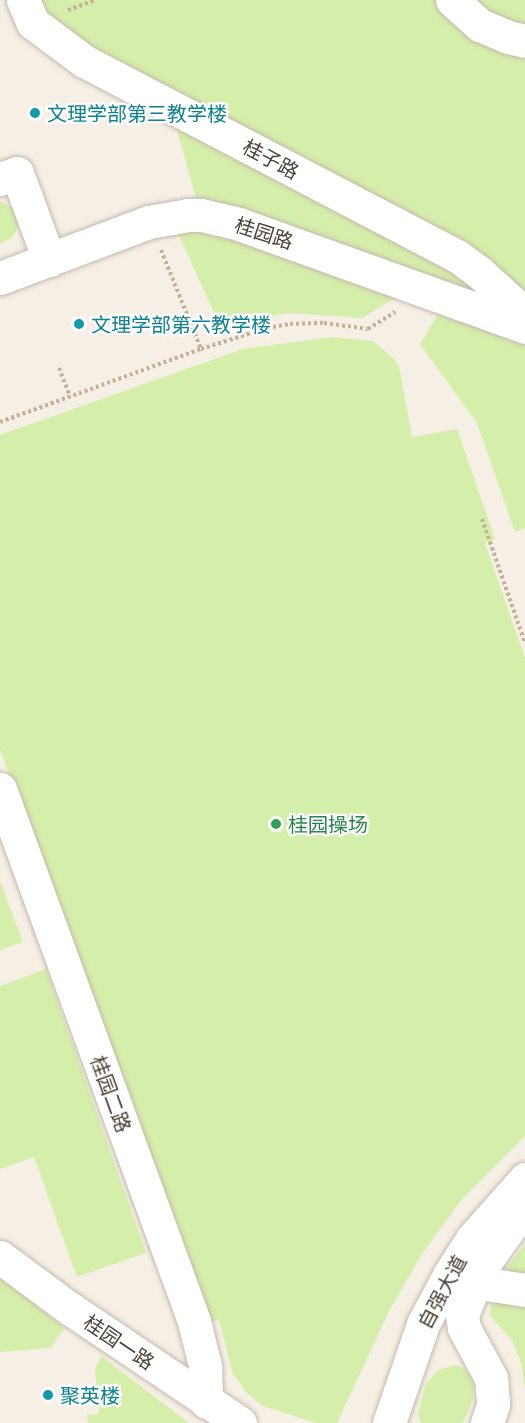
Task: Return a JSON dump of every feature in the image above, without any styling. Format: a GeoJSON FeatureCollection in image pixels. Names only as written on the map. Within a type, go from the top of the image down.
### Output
{"type":"FeatureCollection","features":[{"type":"Feature","properties":{"kind":"street","name":"桂子路"},"geometry":{"type":"LineString","coordinates":[[23,0],[33,24],[84,61],[457,256],[480,273],[525,314]]}},
{"type":"Feature","properties":{"kind":"street"},"geometry":{"type":"LineString","coordinates":[[452,0],[480,25],[508,38],[525,41]]}},
{"type":"Feature","properties":{"kind":"street"},"geometry":{"type":"LineString","coordinates":[[0,179],[16,173],[49,260]]}},
{"type":"Feature","properties":{"kind":"street","name":"桂园路"},"geometry":{"type":"LineString","coordinates":[[0,278],[150,222],[187,214],[240,224],[525,327]]}},
{"type":"Feature","properties":{"kind":"street","name":"桂园二路"},"geometry":{"type":"LineString","coordinates":[[0,789],[194,1322],[205,1366],[206,1402]]}},
{"type":"Feature","properties":{"kind":"street","name":"自强大道"},"geometry":{"type":"LineString","coordinates":[[389,1423],[423,1324],[449,1275],[471,1239],[525,1179]]}},
{"type":"Feature","properties":{"kind":"street","name":"自强大道"},"geometry":{"type":"LineString","coordinates":[[487,1423],[493,1404],[491,1378],[464,1328],[462,1315],[474,1282],[491,1251],[525,1208]]}},
{"type":"Feature","properties":{"kind":"street","name":"桂园一路"},"geometry":{"type":"LineString","coordinates":[[0,1257],[235,1422]]}},
{"type":"Feature","properties":{"kind":"street"},"geometry":{"type":"LineString","coordinates":[[474,1282],[525,1290]]}},
{"type":"Feature","properties":{"kind":"path"},"geometry":{"type":"LineString","coordinates":[[150,222],[201,349]]}},
{"type":"Feature","properties":{"kind":"path"},"geometry":{"type":"LineString","coordinates":[[0,422],[201,349],[290,324],[324,323],[368,329]]}},
{"type":"Feature","properties":{"kind":"path"},"geometry":{"type":"LineString","coordinates":[[59,368],[70,396]]}},
{"type":"Feature","properties":{"kind":"path"},"geometry":{"type":"LineString","coordinates":[[482,519],[525,643]]}},
{"type":"Feature","properties":{"kind":"green space"},"geometry":{"type":"Polygon","coordinates":[[[30,0],[525,0],[525,314],[435,277],[196,198],[168,98],[87,54],[30,0]]]}},
{"type":"Feature","properties":{"kind":"green space"},"geometry":{"type":"Polygon","coordinates":[[[0,201],[14,209],[19,223],[13,237],[0,244],[0,201]]]}},
{"type":"Feature","properties":{"kind":"green space"},"geometry":{"type":"Polygon","coordinates":[[[209,230],[405,292],[362,318],[288,313],[251,320],[222,330],[177,231],[209,230]]]}},
{"type":"Feature","properties":{"kind":"green space"},"geometry":{"type":"Polygon","coordinates":[[[440,311],[525,342],[525,528],[515,532],[477,423],[420,344],[440,311]]]}},
{"type":"Feature","properties":{"kind":"green space","name":"桂园操场"},"geometry":{"type":"Polygon","coordinates":[[[333,337],[373,341],[393,358],[399,366],[412,437],[457,429],[495,539],[485,543],[525,658],[525,1136],[462,1199],[422,1254],[389,1311],[337,1423],[316,1423],[263,1406],[247,1393],[233,1374],[219,1320],[208,1322],[0,749],[0,435],[243,349],[333,337]]]}},
{"type":"Feature","properties":{"kind":"green space"},"geometry":{"type":"Polygon","coordinates":[[[0,881],[23,942],[0,950],[0,881]]]}},
{"type":"Feature","properties":{"kind":"green space"},"geometry":{"type":"Polygon","coordinates":[[[46,969],[146,1253],[77,1277],[34,1157],[0,1169],[0,986],[46,969]]]}},
{"type":"Feature","properties":{"kind":"green space"},"geometry":{"type":"Polygon","coordinates":[[[525,1244],[525,1276],[508,1272],[508,1266],[525,1244]]]}},
{"type":"Feature","properties":{"kind":"green space"},"geometry":{"type":"Polygon","coordinates":[[[0,1276],[64,1328],[51,1348],[0,1352],[0,1276]]]}},
{"type":"Feature","properties":{"kind":"green space"},"geometry":{"type":"Polygon","coordinates":[[[494,1296],[525,1301],[525,1390],[521,1363],[512,1340],[489,1315],[494,1296]]]}},
{"type":"Feature","properties":{"kind":"green space"},"geometry":{"type":"Polygon","coordinates":[[[101,1356],[189,1423],[88,1423],[87,1415],[99,1414],[95,1370],[101,1356]]]}},
{"type":"Feature","properties":{"kind":"green space"},"geometry":{"type":"Polygon","coordinates":[[[456,1365],[464,1368],[473,1381],[473,1398],[466,1417],[462,1423],[421,1423],[418,1414],[426,1384],[438,1370],[456,1365]]]}},
{"type":"Feature","properties":{"kind":"place","name":"文理学部第三教学楼"},"geometry":{"type":"Point","coordinates":[35,113]}},
{"type":"Feature","properties":{"kind":"place","name":"文理学部第六教学楼"},"geometry":{"type":"Point","coordinates":[79,324]}},
{"type":"Feature","properties":{"kind":"place","name":"桂园操场"},"geometry":{"type":"Point","coordinates":[276,824]}},
{"type":"Feature","properties":{"kind":"place","name":"聚英楼"},"geometry":{"type":"Point","coordinates":[48,1395]}}]}
